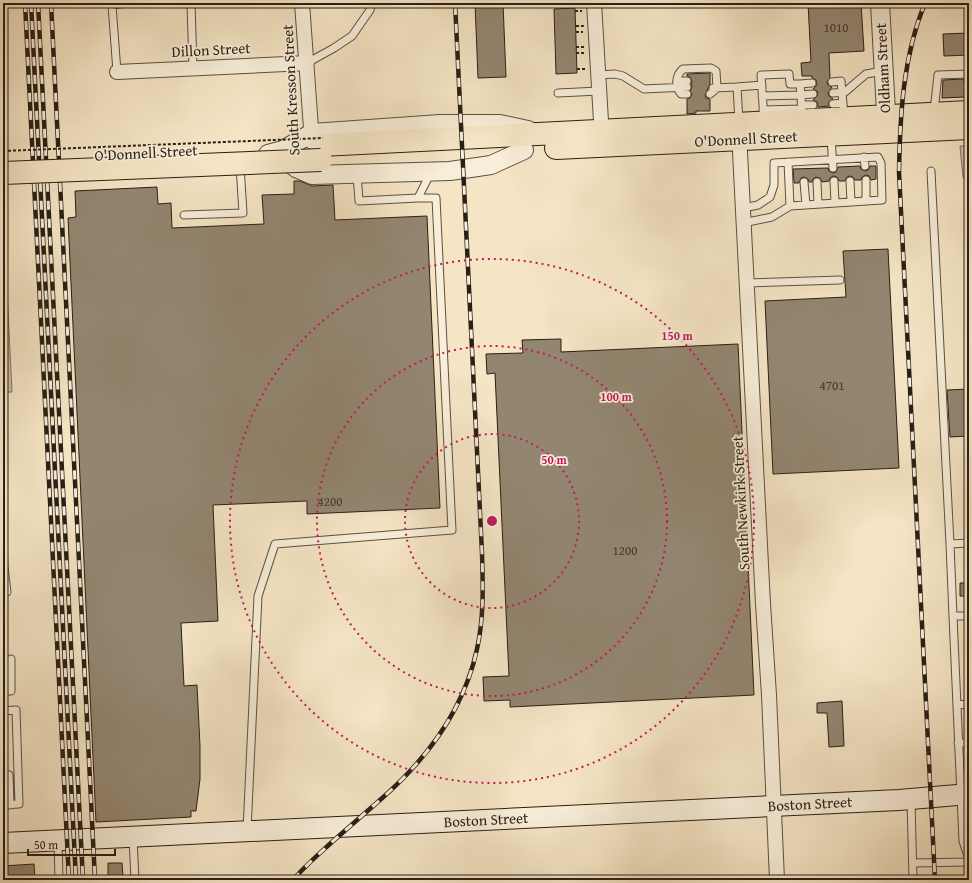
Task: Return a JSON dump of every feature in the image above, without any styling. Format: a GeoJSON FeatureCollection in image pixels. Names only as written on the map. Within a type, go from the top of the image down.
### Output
{"type":"FeatureCollection","features":[{"type":"Feature","properties":{"kind":"main road","name":"O'Donnell Street"},"geometry":{"type":"LineString","coordinates":[[933,122],[969,112]]}},
{"type":"Feature","properties":{"kind":"main road","name":"O'Donnell Street"},"geometry":{"type":"LineString","coordinates":[[739,131],[764,116],[887,124],[933,122],[969,128]]}},
{"type":"Feature","properties":{"kind":"main road","name":"O'Donnell Street"},"geometry":{"type":"LineString","coordinates":[[3,161],[318,150],[524,150],[602,138],[739,131],[819,119]]}},
{"type":"Feature","properties":{"kind":"main road","name":"O'Donnell Street"},"geometry":{"type":"LineString","coordinates":[[3,173],[546,133],[602,138]]}},
{"type":"Feature","properties":{"kind":"main road","name":"Boston Street"},"geometry":{"type":"LineString","coordinates":[[3,843],[774,806],[965,795]]}},
{"type":"Feature","properties":{"kind":"street","name":"South Kresson Street"},"geometry":{"type":"LineString","coordinates":[[302,3],[308,83],[318,150]]}},
{"type":"Feature","properties":{"kind":"street"},"geometry":{"type":"LineString","coordinates":[[594,3],[602,138]]}},
{"type":"Feature","properties":{"kind":"street","name":"Oldham Street"},"geometry":{"type":"LineString","coordinates":[[880,3],[887,124]]}},
{"type":"Feature","properties":{"kind":"street","name":"Dillon Street"},"geometry":{"type":"LineString","coordinates":[[117,72],[307,62]]}},
{"type":"Feature","properties":{"kind":"street","name":"South Newkirk Street"},"geometry":{"type":"LineString","coordinates":[[739,131],[769,695],[777,880]]}},
{"type":"Feature","properties":{"kind":"street","name":"O'Donnell Street"},"geometry":{"type":"LineString","coordinates":[[3,161],[268,154],[283,150],[318,150],[357,174],[450,171],[491,165],[524,150]]}},
{"type":"Feature","properties":{"kind":"street","name":"O'Donnell Street"},"geometry":{"type":"LineString","coordinates":[[268,154],[282,157],[296,168],[318,150]]}},
{"type":"Feature","properties":{"kind":"lane"},"geometry":{"type":"LineString","coordinates":[[117,72],[112,4],[127,3]]}},
{"type":"Feature","properties":{"kind":"lane"},"geometry":{"type":"LineString","coordinates":[[191,3],[193,68]]}},
{"type":"Feature","properties":{"kind":"lane"},"geometry":{"type":"LineString","coordinates":[[307,62],[334,48],[352,36],[370,10],[372,3]]}},
{"type":"Feature","properties":{"kind":"lane"},"geometry":{"type":"LineString","coordinates":[[676,88],[680,81],[687,87],[681,94],[676,88],[678,74],[683,69],[710,68],[716,71],[712,88],[762,85]]}},
{"type":"Feature","properties":{"kind":"lane"},"geometry":{"type":"LineString","coordinates":[[832,93],[845,92],[866,74],[884,71]]}},
{"type":"Feature","properties":{"kind":"lane"},"geometry":{"type":"LineString","coordinates":[[598,75],[615,74],[623,76],[644,89],[676,88]]}},
{"type":"Feature","properties":{"kind":"lane"},"geometry":{"type":"LineString","coordinates":[[764,116],[761,75],[789,74],[790,84],[812,83]]}},
{"type":"Feature","properties":{"kind":"lane"},"geometry":{"type":"LineString","coordinates":[[933,122],[938,75],[969,74]]}},
{"type":"Feature","properties":{"kind":"lane"},"geometry":{"type":"LineString","coordinates":[[819,119],[842,92],[841,81],[832,82]]}},
{"type":"Feature","properties":{"kind":"lane"},"geometry":{"type":"LineString","coordinates":[[800,84],[801,95],[819,119],[832,159],[833,168]]}},
{"type":"Feature","properties":{"kind":"lane"},"geometry":{"type":"LineString","coordinates":[[737,87],[739,131]]}},
{"type":"Feature","properties":{"kind":"lane"},"geometry":{"type":"LineString","coordinates":[[558,93],[599,91]]}},
{"type":"Feature","properties":{"kind":"lane"},"geometry":{"type":"LineString","coordinates":[[762,96],[813,94]]}},
{"type":"Feature","properties":{"kind":"lane"},"geometry":{"type":"LineString","coordinates":[[184,215],[243,213],[239,155]]}},
{"type":"Feature","properties":{"kind":"lane"},"geometry":{"type":"LineString","coordinates":[[864,157],[865,166]]}},
{"type":"Feature","properties":{"kind":"lane"},"geometry":{"type":"LineString","coordinates":[[743,208],[763,203],[770,197],[774,185],[774,163],[878,157],[880,164],[882,200],[790,206],[772,217],[743,223]]}},
{"type":"Feature","properties":{"kind":"lane"},"geometry":{"type":"LineString","coordinates":[[850,167],[851,158]]}},
{"type":"Feature","properties":{"kind":"lane"},"geometry":{"type":"LineString","coordinates":[[816,160],[816,168]]}},
{"type":"Feature","properties":{"kind":"lane"},"geometry":{"type":"LineString","coordinates":[[803,161],[803,169]]}},
{"type":"Feature","properties":{"kind":"lane"},"geometry":{"type":"LineString","coordinates":[[788,162],[790,206]]}},
{"type":"Feature","properties":{"kind":"lane"},"geometry":{"type":"LineString","coordinates":[[931,171],[950,544],[958,743],[965,795],[963,841],[969,858]]}},
{"type":"Feature","properties":{"kind":"lane"},"geometry":{"type":"LineString","coordinates":[[418,198],[431,172]]}},
{"type":"Feature","properties":{"kind":"lane"},"geometry":{"type":"LineString","coordinates":[[247,832],[258,596],[275,544],[452,530],[436,198],[359,201],[357,174]]}},
{"type":"Feature","properties":{"kind":"lane"},"geometry":{"type":"LineString","coordinates":[[850,180],[851,202]]}},
{"type":"Feature","properties":{"kind":"lane"},"geometry":{"type":"LineString","coordinates":[[866,180],[866,201]]}},
{"type":"Feature","properties":{"kind":"lane"},"geometry":{"type":"LineString","coordinates":[[834,181],[835,204]]}},
{"type":"Feature","properties":{"kind":"lane"},"geometry":{"type":"LineString","coordinates":[[804,182],[806,205]]}},
{"type":"Feature","properties":{"kind":"lane"},"geometry":{"type":"LineString","coordinates":[[817,182],[818,204]]}},
{"type":"Feature","properties":{"kind":"lane"},"geometry":{"type":"LineString","coordinates":[[746,283],[840,280]]}},
{"type":"Feature","properties":{"kind":"lane"},"geometry":{"type":"LineString","coordinates":[[3,541],[4,575],[7,592]]}},
{"type":"Feature","properties":{"kind":"lane"},"geometry":{"type":"LineString","coordinates":[[950,544],[969,543]]}},
{"type":"Feature","properties":{"kind":"lane"},"geometry":{"type":"LineString","coordinates":[[953,616],[969,616]]}},
{"type":"Feature","properties":{"kind":"lane"},"geometry":{"type":"LineString","coordinates":[[3,691],[11,691],[11,659]]}},
{"type":"Feature","properties":{"kind":"lane"},"geometry":{"type":"LineString","coordinates":[[3,674],[11,680]]}},
{"type":"Feature","properties":{"kind":"lane"},"geometry":{"type":"LineString","coordinates":[[956,705],[969,704]]}},
{"type":"Feature","properties":{"kind":"lane"},"geometry":{"type":"LineString","coordinates":[[3,711],[16,710],[19,804],[7,805],[9,775],[3,775]]}},
{"type":"Feature","properties":{"kind":"lane"},"geometry":{"type":"LineString","coordinates":[[958,743],[969,742]]}},
{"type":"Feature","properties":{"kind":"lane"},"geometry":{"type":"LineString","coordinates":[[911,799],[913,880]]}},
{"type":"Feature","properties":{"kind":"lane"},"geometry":{"type":"LineString","coordinates":[[133,837],[135,880]]}},
{"type":"Feature","properties":{"kind":"lane"},"geometry":{"type":"LineString","coordinates":[[58,841],[59,880]]}},
{"type":"Feature","properties":{"kind":"lane"},"geometry":{"type":"LineString","coordinates":[[913,863],[969,862]]}},
{"type":"Feature","properties":{"kind":"lane"},"geometry":{"type":"LineString","coordinates":[[587,880],[668,880]]}},
{"type":"Feature","properties":{"kind":"path"},"geometry":{"type":"LineString","coordinates":[[575,11],[579,10]]}},
{"type":"Feature","properties":{"kind":"path"},"geometry":{"type":"LineString","coordinates":[[576,47],[581,47]]}},
{"type":"Feature","properties":{"kind":"path"},"geometry":{"type":"LineString","coordinates":[[576,53],[581,53]]}},
{"type":"Feature","properties":{"kind":"path"},"geometry":{"type":"LineString","coordinates":[[577,69],[582,69]]}},
{"type":"Feature","properties":{"kind":"path"},"geometry":{"type":"LineString","coordinates":[[3,151],[318,150]]}},
{"type":"Feature","properties":{"kind":"shaded area"},"geometry":{"type":"Polygon","coordinates":[[[960,146],[969,146],[969,185],[963,177],[960,146]]]}},
{"type":"Feature","properties":{"kind":"shaded area"},"geometry":{"type":"Polygon","coordinates":[[[3,210],[12,392],[3,392],[3,210]]]}},
{"type":"Feature","properties":{"kind":"building"},"geometry":{"type":"Polygon","coordinates":[[[475,3],[503,3],[506,77],[478,78],[475,3]]]}},
{"type":"Feature","properties":{"kind":"building"},"geometry":{"type":"Polygon","coordinates":[[[808,3],[861,3],[864,51],[829,53],[830,78],[827,82],[828,85],[832,87],[828,93],[833,99],[829,102],[829,106],[818,107],[817,102],[813,100],[818,94],[817,91],[813,89],[817,85],[816,80],[812,78],[812,76],[802,76],[801,63],[811,62],[808,3]]]}},
{"type":"Feature","properties":{"kind":"building"},"geometry":{"type":"Polygon","coordinates":[[[575,8],[577,73],[556,74],[554,9],[575,8]]]}},
{"type":"Feature","properties":{"kind":"building"},"geometry":{"type":"Polygon","coordinates":[[[969,33],[969,55],[944,56],[943,34],[969,33]]]}},
{"type":"Feature","properties":{"kind":"building"},"geometry":{"type":"Polygon","coordinates":[[[710,73],[710,84],[705,95],[706,98],[710,99],[710,111],[696,111],[696,113],[687,114],[687,99],[690,98],[692,94],[690,91],[692,81],[687,74],[710,73]]]}},
{"type":"Feature","properties":{"kind":"building"},"geometry":{"type":"Polygon","coordinates":[[[963,79],[965,83],[965,97],[942,98],[943,80],[963,79]]]}},
{"type":"Feature","properties":{"kind":"building"},"geometry":{"type":"Polygon","coordinates":[[[860,166],[861,169],[865,171],[868,170],[870,166],[876,166],[876,179],[871,180],[869,176],[866,175],[862,177],[861,180],[855,180],[850,176],[847,177],[845,181],[839,181],[837,177],[833,176],[829,181],[822,182],[820,178],[816,177],[812,182],[809,182],[808,179],[804,177],[801,178],[799,183],[794,183],[793,169],[828,168],[829,171],[833,173],[836,172],[838,167],[860,166]]]}},
{"type":"Feature","properties":{"kind":"building"},"geometry":{"type":"Polygon","coordinates":[[[294,181],[300,181],[312,186],[333,185],[335,220],[427,216],[440,508],[307,514],[307,501],[213,505],[218,621],[181,623],[184,686],[197,685],[200,779],[196,811],[191,811],[191,817],[96,822],[68,218],[76,217],[75,191],[157,187],[158,204],[171,203],[172,228],[264,224],[262,195],[294,194],[294,181]]]}},
{"type":"Feature","properties":{"kind":"building"},"geometry":{"type":"Polygon","coordinates":[[[888,249],[899,468],[773,474],[765,301],[846,297],[843,251],[888,249]]]}},
{"type":"Feature","properties":{"kind":"building"},"geometry":{"type":"Polygon","coordinates":[[[561,339],[561,352],[738,344],[754,695],[510,707],[510,700],[484,701],[483,677],[509,676],[495,373],[487,374],[486,354],[523,353],[522,340],[561,339]]]}},
{"type":"Feature","properties":{"kind":"building"},"geometry":{"type":"Polygon","coordinates":[[[969,389],[969,436],[950,437],[947,390],[969,389]]]}},
{"type":"Feature","properties":{"kind":"building"},"geometry":{"type":"Polygon","coordinates":[[[960,583],[969,583],[969,596],[960,596],[960,583]]]}},
{"type":"Feature","properties":{"kind":"building"},"geometry":{"type":"Polygon","coordinates":[[[842,701],[844,746],[829,747],[827,713],[817,713],[817,703],[842,701]]]}},
{"type":"Feature","properties":{"kind":"building"},"geometry":{"type":"Polygon","coordinates":[[[108,863],[122,863],[123,877],[108,877],[108,863]]]}},
{"type":"Feature","properties":{"kind":"building"},"geometry":{"type":"Polygon","coordinates":[[[34,864],[35,880],[3,880],[3,866],[34,864]]]}},
{"type":"Feature","properties":{"kind":"railway"},"geometry":{"type":"LineString","coordinates":[[25,3],[69,880]]}},
{"type":"Feature","properties":{"kind":"railway"},"geometry":{"type":"LineString","coordinates":[[31,3],[76,880]]}},
{"type":"Feature","properties":{"kind":"railway"},"geometry":{"type":"LineString","coordinates":[[38,3],[83,880]]}},
{"type":"Feature","properties":{"kind":"railway"},"geometry":{"type":"LineString","coordinates":[[51,3],[95,880]]}},
{"type":"Feature","properties":{"kind":"railway"},"geometry":{"type":"LineString","coordinates":[[293,880],[332,842],[397,785],[427,751],[453,713],[463,693],[477,649],[481,625],[483,577],[455,3]]}},
{"type":"Feature","properties":{"kind":"railway"},"geometry":{"type":"LineString","coordinates":[[925,3],[907,65],[900,129],[899,172],[935,880]]}}]}
